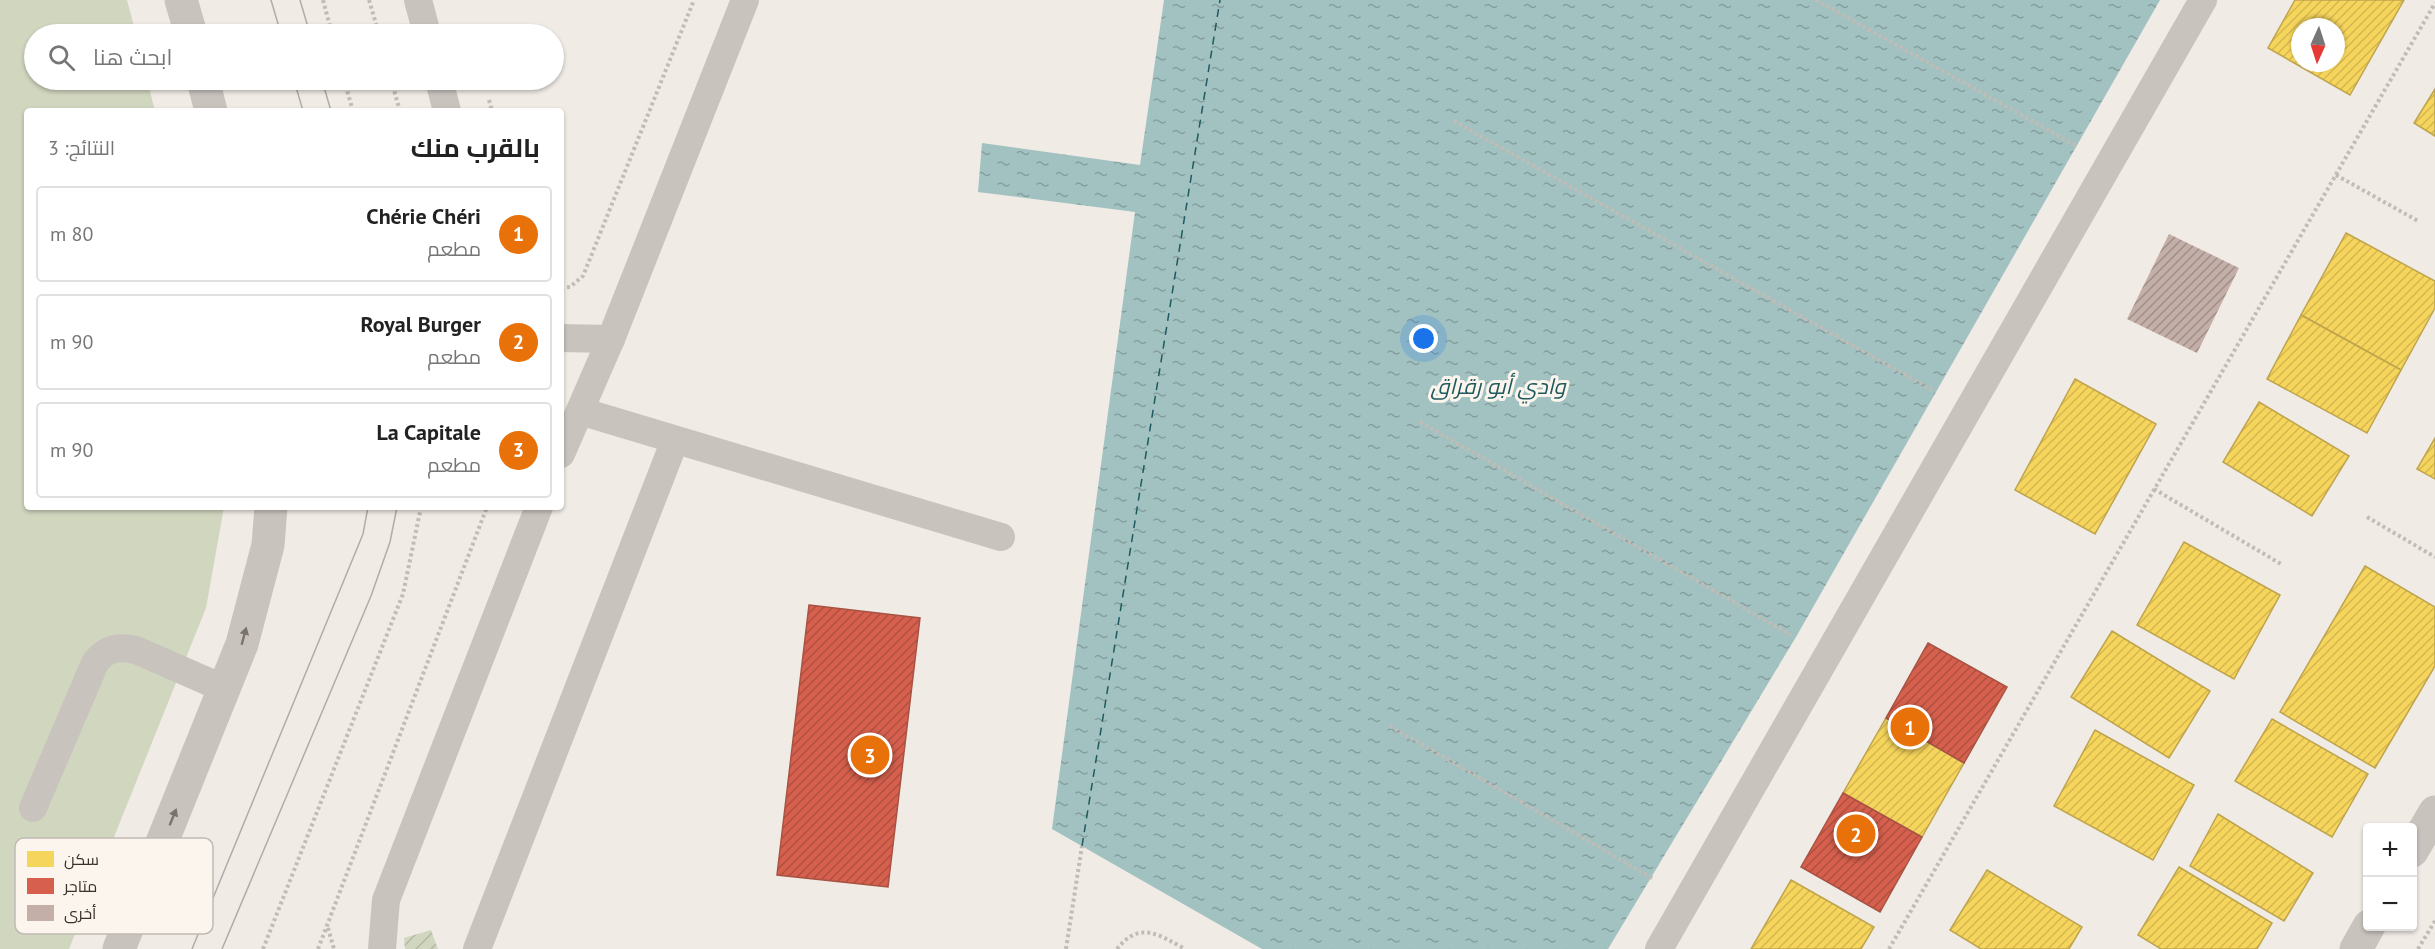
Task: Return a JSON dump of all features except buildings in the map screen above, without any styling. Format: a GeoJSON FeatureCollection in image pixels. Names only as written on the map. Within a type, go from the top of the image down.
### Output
{"type":"FeatureCollection","features":[{"type":"Feature","properties":{"kind":"street"},"geometry":{"type":"LineString","coordinates":[[181,0],[187,24]]}},
{"type":"Feature","properties":{"kind":"street"},"geometry":{"type":"LineString","coordinates":[[206,90],[210,108]]}},
{"type":"Feature","properties":{"kind":"street"},"geometry":{"type":"LineString","coordinates":[[164,838],[242,644],[268,545],[272,510]]}},
{"type":"Feature","properties":{"kind":"street"},"geometry":{"type":"LineString","coordinates":[[2417,843],[2435,812]]}},
{"type":"Feature","properties":{"kind":"street"},"geometry":{"type":"LineString","coordinates":[[2356,949],[2367,931]]}},
{"type":"Feature","properties":{"kind":"street"},"geometry":{"type":"LineString","coordinates":[[119,949],[125,934]]}},
{"type":"Feature","properties":{"kind":"lane"},"geometry":{"type":"LineString","coordinates":[[418,0],[424,24]]}},
{"type":"Feature","properties":{"kind":"lane"},"geometry":{"type":"LineString","coordinates":[[564,447],[610,339],[745,0]]}},
{"type":"Feature","properties":{"kind":"lane"},"geometry":{"type":"LineString","coordinates":[[1659,949],[2204,0]]}},
{"type":"Feature","properties":{"kind":"lane"},"geometry":{"type":"LineString","coordinates":[[442,90],[446,108]]}},
{"type":"Feature","properties":{"kind":"lane"},"geometry":{"type":"LineString","coordinates":[[564,338],[610,339]]}},
{"type":"Feature","properties":{"kind":"lane"},"geometry":{"type":"LineString","coordinates":[[580,411],[1001,537]]}},
{"type":"Feature","properties":{"kind":"lane"},"geometry":{"type":"LineString","coordinates":[[477,949],[479,938],[675,440]]}},
{"type":"Feature","properties":{"kind":"lane"},"geometry":{"type":"LineString","coordinates":[[382,949],[386,900],[538,510]]}},
{"type":"Feature","properties":{"kind":"lane"},"geometry":{"type":"LineString","coordinates":[[33,808],[95,663],[110,649],[123,647],[136,650],[225,689]]}},
{"type":"Feature","properties":{"kind":"path"},"geometry":{"type":"LineString","coordinates":[[323,0],[329,24]]}},
{"type":"Feature","properties":{"kind":"path"},"geometry":{"type":"LineString","coordinates":[[369,0],[376,24]]}},
{"type":"Feature","properties":{"kind":"path"},"geometry":{"type":"LineString","coordinates":[[564,288],[570,287],[583,276],[694,0]]}},
{"type":"Feature","properties":{"kind":"path"},"geometry":{"type":"LineString","coordinates":[[1816,0],[2076,145]]}},
{"type":"Feature","properties":{"kind":"path"},"geometry":{"type":"LineString","coordinates":[[1889,949],[2435,3]]}},
{"type":"Feature","properties":{"kind":"path"},"geometry":{"type":"LineString","coordinates":[[347,90],[352,108]]}},
{"type":"Feature","properties":{"kind":"path"},"geometry":{"type":"LineString","coordinates":[[394,90],[398,108]]}},
{"type":"Feature","properties":{"kind":"path"},"geometry":{"type":"LineString","coordinates":[[1454,121],[1935,392]]}},
{"type":"Feature","properties":{"kind":"path"},"geometry":{"type":"LineString","coordinates":[[2336,175],[2418,221]]}},
{"type":"Feature","properties":{"kind":"path"},"geometry":{"type":"LineString","coordinates":[[1420,422],[1796,637]]}},
{"type":"Feature","properties":{"kind":"path"},"geometry":{"type":"LineString","coordinates":[[2154,489],[2281,564]]}},
{"type":"Feature","properties":{"kind":"path"},"geometry":{"type":"LineString","coordinates":[[263,949],[403,594],[420,510]]}},
{"type":"Feature","properties":{"kind":"path"},"geometry":{"type":"LineString","coordinates":[[318,949],[486,510]]}},
{"type":"Feature","properties":{"kind":"path"},"geometry":{"type":"LineString","coordinates":[[2367,517],[2435,557]]}},
{"type":"Feature","properties":{"kind":"path"},"geometry":{"type":"LineString","coordinates":[[1390,726],[1651,877]]}},
{"type":"Feature","properties":{"kind":"path"},"geometry":{"type":"LineString","coordinates":[[1066,949],[1082,846]]}},
{"type":"Feature","properties":{"kind":"path"},"geometry":{"type":"LineString","coordinates":[[2418,949],[2435,921]]}},
{"type":"Feature","properties":{"kind":"path"},"geometry":{"type":"LineString","coordinates":[[327,927],[334,949]]}},
{"type":"Feature","properties":{"kind":"path"},"geometry":{"type":"LineString","coordinates":[[1117,949],[1125,939],[1137,933],[1148,932],[1185,949]]}},
{"type":"Feature","properties":{"kind":"green space"},"geometry":{"type":"Polygon","coordinates":[[[0,0],[127,0],[133,24],[24,24],[24,90],[150,90],[154,108],[24,108],[24,510],[223,510],[206,608],[114,838],[15,838],[15,934],[75,934],[69,949],[0,949],[0,0]]]}},
{"type":"Feature","properties":{"kind":"green space"},"geometry":{"type":"Polygon","coordinates":[[[431,930],[438,949],[405,949],[404,938],[431,930]]]}},
{"type":"Feature","properties":{"kind":"water","name":"وادي أبو رقراق"},"geometry":{"type":"Polygon","coordinates":[[[1164,0],[2160,0],[1796,637],[1608,949],[1262,949],[1052,829],[1135,212],[978,192],[982,143],[1140,165],[1164,0]]]}},
{"type":"Feature","properties":{"kind":"ferry route"},"geometry":{"type":"LineString","coordinates":[[1082,846],[1220,0]]}},
{"type":"Feature","properties":{"kind":"tram line"},"geometry":{"type":"LineString","coordinates":[[271,0],[278,24]]}},
{"type":"Feature","properties":{"kind":"tram line"},"geometry":{"type":"LineString","coordinates":[[300,0],[307,24]]}},
{"type":"Feature","properties":{"kind":"tram line"},"geometry":{"type":"LineString","coordinates":[[297,90],[302,108]]}},
{"type":"Feature","properties":{"kind":"tram line"},"geometry":{"type":"LineString","coordinates":[[325,90],[330,108]]}},
{"type":"Feature","properties":{"kind":"tram line"},"geometry":{"type":"LineString","coordinates":[[213,898],[363,534],[367,510]]}},
{"type":"Feature","properties":{"kind":"tram line"},"geometry":{"type":"LineString","coordinates":[[222,949],[371,596],[390,542],[396,510]]}},
{"type":"Feature","properties":{"kind":"tram line"},"geometry":{"type":"LineString","coordinates":[[192,949],[198,934]]}},
{"type":"Feature","properties":{"kind":"place","name":"Chérie Chéri"},"geometry":{"type":"Point","coordinates":[1910,727]}},
{"type":"Feature","properties":{"kind":"place","name":"La Capitale"},"geometry":{"type":"Point","coordinates":[870,755]}},
{"type":"Feature","properties":{"kind":"place","name":"Royal Burger"},"geometry":{"type":"Point","coordinates":[1856,834]}}]}
